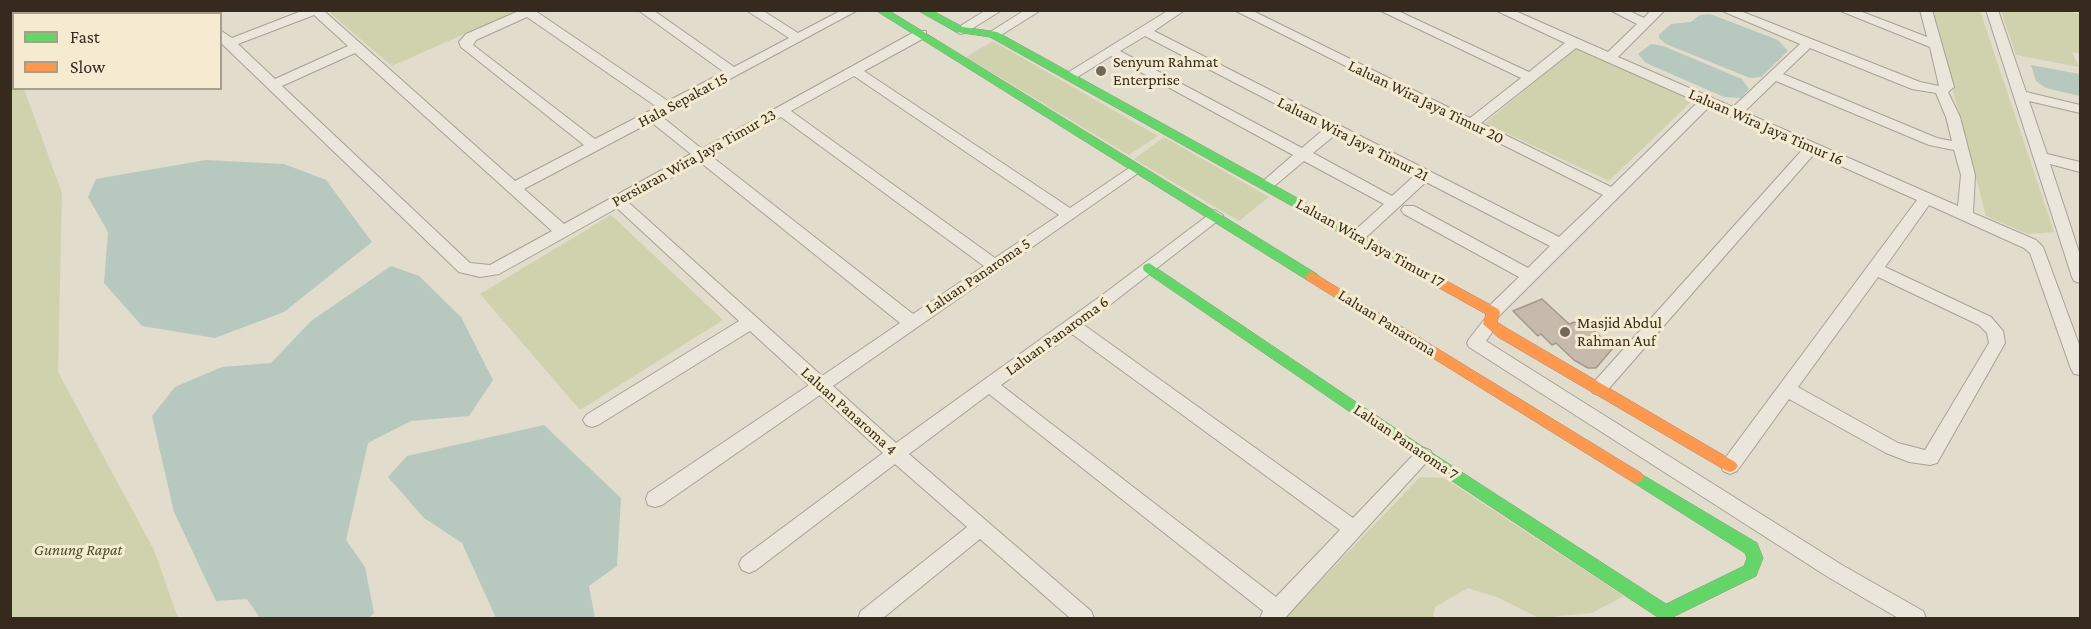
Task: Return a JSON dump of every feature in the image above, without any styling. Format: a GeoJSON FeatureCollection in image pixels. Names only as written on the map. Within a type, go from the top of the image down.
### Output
{"type":"FeatureCollection","features":[{"type":"Feature","properties":{"kind":"street"},"geometry":{"type":"LineString","coordinates":[[644,10],[734,73]]}},
{"type":"Feature","properties":{"kind":"street"},"geometry":{"type":"LineString","coordinates":[[752,10],[799,39]]}},
{"type":"Feature","properties":{"kind":"street","name":"Hala Sepakat 15"},"geometry":{"type":"LineString","coordinates":[[514,188],[852,10]]}},
{"type":"Feature","properties":{"kind":"street","name":"Laluan Panaroma"},"geometry":{"type":"LineString","coordinates":[[880,10],[1751,548],[1755,558],[1750,571],[1665,613]]}},
{"type":"Feature","properties":{"kind":"street"},"geometry":{"type":"LineString","coordinates":[[960,30],[996,10]]}},
{"type":"Feature","properties":{"kind":"street"},"geometry":{"type":"LineString","coordinates":[[924,11],[960,30],[993,34],[1035,10]]}},
{"type":"Feature","properties":{"kind":"street"},"geometry":{"type":"LineString","coordinates":[[1071,75],[1179,10]]}},
{"type":"Feature","properties":{"kind":"street","name":"Laluan Wira Jaya Timur 20"},"geometry":{"type":"LineString","coordinates":[[1240,10],[1612,193]]}},
{"type":"Feature","properties":{"kind":"street"},"geometry":{"type":"LineString","coordinates":[[1385,10],[1529,78]]}},
{"type":"Feature","properties":{"kind":"street","name":"Laluan Wira Jaya Timur 16"},"geometry":{"type":"LineString","coordinates":[[1501,10],[2030,244],[2037,251],[2077,349]]}},
{"type":"Feature","properties":{"kind":"street"},"geometry":{"type":"LineString","coordinates":[[1616,10],[1645,22]]}},
{"type":"Feature","properties":{"kind":"street"},"geometry":{"type":"LineString","coordinates":[[1610,58],[1659,10]]}},
{"type":"Feature","properties":{"kind":"street"},"geometry":{"type":"LineString","coordinates":[[1726,10],[1917,86],[1941,90],[1947,87],[1926,10]]}},
{"type":"Feature","properties":{"kind":"street"},"geometry":{"type":"LineString","coordinates":[[1844,10],[1934,44]]}},
{"type":"Feature","properties":{"kind":"street"},"geometry":{"type":"LineString","coordinates":[[1992,10],[2080,277]]}},
{"type":"Feature","properties":{"kind":"street"},"geometry":{"type":"LineString","coordinates":[[225,38],[316,12],[562,231]]}},
{"type":"Feature","properties":{"kind":"street"},"geometry":{"type":"LineString","coordinates":[[595,146],[467,47],[465,42],[471,37],[528,12],[668,108]]}},
{"type":"Feature","properties":{"kind":"street","name":"Laluan Wira Jaya Timur 21"},"geometry":{"type":"LineString","coordinates":[[1145,32],[1561,245]]}},
{"type":"Feature","properties":{"kind":"street","name":"Persiaran Wira Jaya Timur 23"},"geometry":{"type":"LineString","coordinates":[[275,84],[465,268],[493,270],[921,34]]}},
{"type":"Feature","properties":{"kind":"street","name":"Laluan Wira Jaya Timur 17"},"geometry":{"type":"LineString","coordinates":[[993,34],[1071,75],[1358,236],[1492,318],[1599,388],[1731,466]]}},
{"type":"Feature","properties":{"kind":"street"},"geometry":{"type":"LineString","coordinates":[[225,38],[275,84],[354,48]]}},
{"type":"Feature","properties":{"kind":"street"},"geometry":{"type":"LineString","coordinates":[[1471,124],[1574,43]]}},
{"type":"Feature","properties":{"kind":"street"},"geometry":{"type":"LineString","coordinates":[[1735,113],[1808,43]]}},
{"type":"Feature","properties":{"kind":"street"},"geometry":{"type":"LineString","coordinates":[[1111,51],[1392,202]]}},
{"type":"Feature","properties":{"kind":"street"},"geometry":{"type":"LineString","coordinates":[[854,70],[1069,214]]}},
{"type":"Feature","properties":{"kind":"street"},"geometry":{"type":"LineString","coordinates":[[1774,75],[1934,142],[1960,147]]}},
{"type":"Feature","properties":{"kind":"street"},"geometry":{"type":"LineString","coordinates":[[1941,90],[1953,117],[1968,175],[1965,214]]}},
{"type":"Feature","properties":{"kind":"street"},"geometry":{"type":"LineString","coordinates":[[2019,95],[2080,109]]}},
{"type":"Feature","properties":{"kind":"street"},"geometry":{"type":"LineString","coordinates":[[1707,101],[1530,276],[1492,318],[1475,343],[1835,571],[1916,618]]}},
{"type":"Feature","properties":{"kind":"street"},"geometry":{"type":"LineString","coordinates":[[780,110],[993,266]]}},
{"type":"Feature","properties":{"kind":"street"},"geometry":{"type":"LineString","coordinates":[[652,116],[911,322]]}},
{"type":"Feature","properties":{"kind":"street"},"geometry":{"type":"LineString","coordinates":[[1267,185],[1333,129]]}},
{"type":"Feature","properties":{"kind":"street"},"geometry":{"type":"LineString","coordinates":[[1599,388],[1813,147]]}},
{"type":"Feature","properties":{"kind":"street"},"geometry":{"type":"LineString","coordinates":[[2040,157],[2080,167]]}},
{"type":"Feature","properties":{"kind":"street","name":"Laluan Panaroma 5"},"geometry":{"type":"LineString","coordinates":[[655,499],[1137,169]]}},
{"type":"Feature","properties":{"kind":"street"},"geometry":{"type":"LineString","coordinates":[[1358,236],[1392,202],[1424,175]]}},
{"type":"Feature","properties":{"kind":"street"},"geometry":{"type":"LineString","coordinates":[[1731,466],[1927,198]]}},
{"type":"Feature","properties":{"kind":"street","name":"Laluan Panaroma 4"},"geometry":{"type":"LineString","coordinates":[[618,201],[1077,616]]}},
{"type":"Feature","properties":{"kind":"street"},"geometry":{"type":"LineString","coordinates":[[1408,210],[1530,276]]}},
{"type":"Feature","properties":{"kind":"street","name":"Laluan Panaroma 6"},"geometry":{"type":"LineString","coordinates":[[749,564],[1149,268],[1215,215]]}},
{"type":"Feature","properties":{"kind":"street"},"geometry":{"type":"LineString","coordinates":[[2063,226],[2080,231]]}},
{"type":"Feature","properties":{"kind":"street","name":"Laluan Panaroma 7"},"geometry":{"type":"LineString","coordinates":[[1149,268],[1424,455],[1665,613]]}},
{"type":"Feature","properties":{"kind":"street"},"geometry":{"type":"LineString","coordinates":[[1788,390],[1892,448],[1909,455],[1930,458],[1997,343],[1995,331],[1985,321],[1875,269]]}},
{"type":"Feature","properties":{"kind":"street"},"geometry":{"type":"LineString","coordinates":[[592,420],[751,322]]}},
{"type":"Feature","properties":{"kind":"street"},"geometry":{"type":"LineString","coordinates":[[1072,325],[1355,530]]}},
{"type":"Feature","properties":{"kind":"street"},"geometry":{"type":"LineString","coordinates":[[2077,349],[2080,369]]}},
{"type":"Feature","properties":{"kind":"street"},"geometry":{"type":"LineString","coordinates":[[989,385],[1274,615],[1424,455]]}},
{"type":"Feature","properties":{"kind":"street"},"geometry":{"type":"LineString","coordinates":[[868,618],[980,528]]}},
{"type":"Feature","properties":{"kind":"green space"},"geometry":{"type":"Polygon","coordinates":[[[337,10],[516,11],[392,66],[330,13],[337,10]]]}},
{"type":"Feature","properties":{"kind":"green space"},"geometry":{"type":"Polygon","coordinates":[[[1932,11],[1980,11],[2054,232],[2028,234],[1986,216],[1932,11]]]}},
{"type":"Feature","properties":{"kind":"green space"},"geometry":{"type":"Polygon","coordinates":[[[2001,11],[2065,11],[2080,14],[2080,53],[2072,52],[2079,67],[2016,55],[2001,11]]]}},
{"type":"Feature","properties":{"kind":"green space"},"geometry":{"type":"Polygon","coordinates":[[[993,41],[1158,136],[1129,155],[966,57],[993,41]]]}},
{"type":"Feature","properties":{"kind":"green space"},"geometry":{"type":"Polygon","coordinates":[[[1577,47],[1694,99],[1609,181],[1485,123],[1577,47]]]}},
{"type":"Feature","properties":{"kind":"green space","name":"Gunung Rapat"},"geometry":{"type":"Polygon","coordinates":[[[12,70],[12,90],[24,90],[62,193],[58,372],[154,550],[178,618],[11,618],[10,71],[12,70]]]}},
{"type":"Feature","properties":{"kind":"green space"},"geometry":{"type":"Polygon","coordinates":[[[1164,137],[1269,197],[1239,221],[1134,159],[1164,137]]]}},
{"type":"Feature","properties":{"kind":"green space"},"geometry":{"type":"Polygon","coordinates":[[[611,215],[723,320],[580,410],[480,294],[611,215]]]}},
{"type":"Feature","properties":{"kind":"green space"},"geometry":{"type":"Polygon","coordinates":[[[1420,477],[1444,478],[1624,596],[1592,613],[1539,618],[1499,598],[1468,588],[1435,607],[1433,618],[1285,618],[1420,477]]]}},
{"type":"Feature","properties":{"kind":"shaded area"},"geometry":{"type":"Polygon","coordinates":[[[1710,14],[1778,40],[1788,51],[1761,77],[1750,78],[1666,44],[1659,38],[1659,35],[1671,24],[1691,22],[1700,15],[1710,14]]]}},
{"type":"Feature","properties":{"kind":"shaded area"},"geometry":{"type":"Polygon","coordinates":[[[1651,44],[1663,46],[1742,79],[1749,89],[1741,98],[1724,97],[1646,63],[1638,54],[1651,44]]]}},
{"type":"Feature","properties":{"kind":"shaded area"},"geometry":{"type":"Polygon","coordinates":[[[2031,65],[2080,74],[2080,96],[2046,88],[2036,81],[2031,65]]]}},
{"type":"Feature","properties":{"kind":"shaded area"},"geometry":{"type":"Polygon","coordinates":[[[206,160],[284,164],[326,180],[372,242],[284,312],[215,338],[142,326],[104,283],[108,232],[88,197],[96,179],[206,160]]]}},
{"type":"Feature","properties":{"kind":"shaded area"},"geometry":{"type":"Polygon","coordinates":[[[391,266],[419,276],[461,317],[493,380],[469,416],[411,421],[368,443],[346,540],[365,567],[374,613],[369,618],[260,618],[247,599],[216,601],[174,512],[152,416],[175,387],[222,367],[271,363],[311,321],[391,266]]]}},
{"type":"Feature","properties":{"kind":"shaded area"},"geometry":{"type":"Polygon","coordinates":[[[544,425],[621,498],[617,566],[589,586],[595,618],[496,618],[462,543],[424,518],[388,477],[407,456],[544,425]]]}},
{"type":"Feature","properties":{"kind":"building","name":"Masjid Abdul Rahman Auf"},"geometry":{"type":"Polygon","coordinates":[[[1542,299],[1569,324],[1575,322],[1584,330],[1590,327],[1613,348],[1596,368],[1588,368],[1574,360],[1556,343],[1552,345],[1541,334],[1538,336],[1513,311],[1542,299]]]}},
{"type":"Feature","properties":{"kind":"traffic: fast"},"geometry":{"type":"LineString","coordinates":[[880,10],[1312,277]]}},
{"type":"Feature","properties":{"kind":"traffic: fast"},"geometry":{"type":"LineString","coordinates":[[922,10],[960,30],[993,34],[1399,260]]}},
{"type":"Feature","properties":{"kind":"traffic: fast"},"geometry":{"type":"LineString","coordinates":[[1149,268],[1424,455],[1665,613],[1750,571],[1755,558],[1751,548],[1636,477]]}},
{"type":"Feature","properties":{"kind":"traffic: slow"},"geometry":{"type":"LineString","coordinates":[[1399,260],[1493,312],[1490,324],[1503,333],[1730,466]]}},
{"type":"Feature","properties":{"kind":"traffic: slow"},"geometry":{"type":"LineString","coordinates":[[1312,277],[1636,477]]}},
{"type":"Feature","properties":{"kind":"place","name":"Senyum Rahmat Enterprise"},"geometry":{"type":"Point","coordinates":[1101,71]}},
{"type":"Feature","properties":{"kind":"place","name":"Masjid Abdul Rahman Auf"},"geometry":{"type":"Point","coordinates":[1565,332]}}]}
